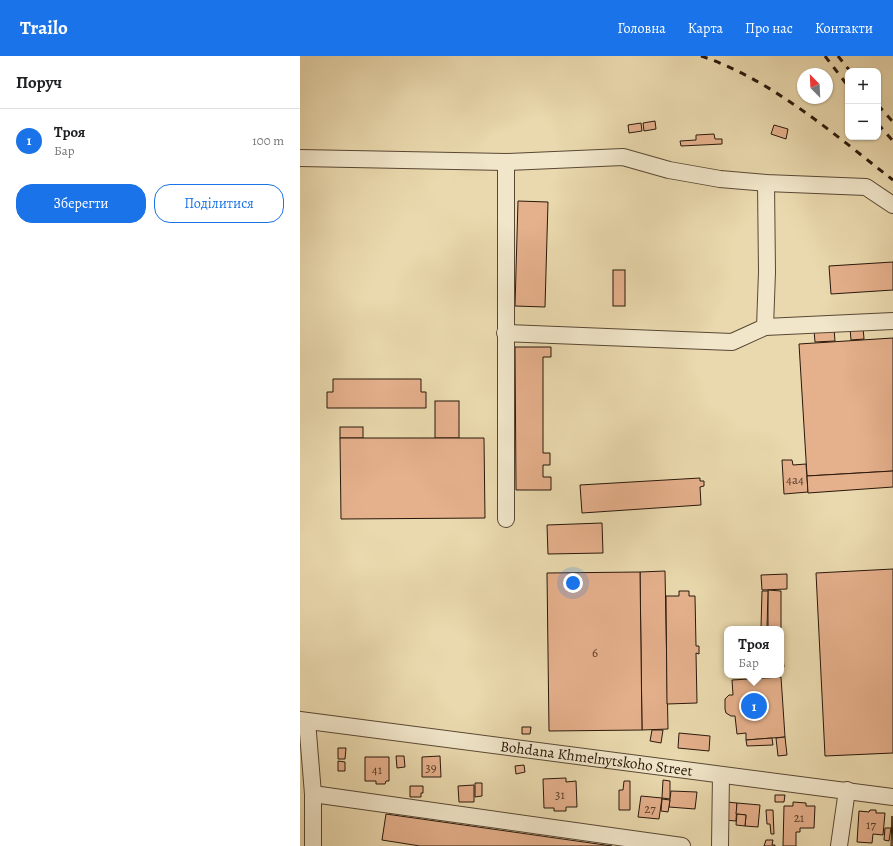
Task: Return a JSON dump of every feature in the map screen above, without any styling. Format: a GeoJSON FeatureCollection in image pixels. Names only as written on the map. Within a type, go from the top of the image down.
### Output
{"type":"FeatureCollection","features":[{"type":"Feature","properties":{"kind":"street"},"geometry":{"type":"LineString","coordinates":[[300,158],[506,162],[623,157],[669,170],[720,179],[766,183],[866,187],[893,205]]}},
{"type":"Feature","properties":{"kind":"street"},"geometry":{"type":"LineString","coordinates":[[506,162],[506,519]]}},
{"type":"Feature","properties":{"kind":"street"},"geometry":{"type":"LineString","coordinates":[[765,328],[767,272],[766,183]]}},
{"type":"Feature","properties":{"kind":"street"},"geometry":{"type":"LineString","coordinates":[[505,333],[732,342],[765,328],[893,321]]}},
{"type":"Feature","properties":{"kind":"street"},"geometry":{"type":"LineString","coordinates":[[304,721],[313,794],[313,846]]}},
{"type":"Feature","properties":{"kind":"street","name":"Bohdana Khmelnytskoho Street"},"geometry":{"type":"LineString","coordinates":[[304,721],[893,797]]}},
{"type":"Feature","properties":{"kind":"street"},"geometry":{"type":"LineString","coordinates":[[720,846],[721,775]]}},
{"type":"Feature","properties":{"kind":"street"},"geometry":{"type":"LineString","coordinates":[[839,846],[847,790]]}},
{"type":"Feature","properties":{"kind":"street"},"geometry":{"type":"LineString","coordinates":[[313,794],[682,846]]}},
{"type":"Feature","properties":{"kind":"building"},"geometry":{"type":"Polygon","coordinates":[[[655,121],[656,129],[644,131],[643,123],[655,121]]]}},
{"type":"Feature","properties":{"kind":"building"},"geometry":{"type":"Polygon","coordinates":[[[641,123],[642,131],[629,133],[628,125],[641,123]]]}},
{"type":"Feature","properties":{"kind":"building"},"geometry":{"type":"Polygon","coordinates":[[[774,125],[788,129],[786,139],[771,134],[774,125]]]}},
{"type":"Feature","properties":{"kind":"building"},"geometry":{"type":"Polygon","coordinates":[[[714,134],[715,139],[722,139],[722,144],[681,146],[680,141],[696,140],[696,135],[714,134]]]}},
{"type":"Feature","properties":{"kind":"building"},"geometry":{"type":"Polygon","coordinates":[[[518,201],[548,202],[545,307],[515,306],[518,201]]]}},
{"type":"Feature","properties":{"kind":"building"},"geometry":{"type":"Polygon","coordinates":[[[893,262],[893,290],[831,294],[829,266],[893,262]]]}},
{"type":"Feature","properties":{"kind":"building"},"geometry":{"type":"Polygon","coordinates":[[[613,270],[625,270],[625,306],[613,306],[613,270]]]}},
{"type":"Feature","properties":{"kind":"building"},"geometry":{"type":"Polygon","coordinates":[[[863,327],[864,339],[851,340],[850,328],[863,327]]]}},
{"type":"Feature","properties":{"kind":"building"},"geometry":{"type":"Polygon","coordinates":[[[834,329],[835,341],[815,342],[814,330],[834,329]]]}},
{"type":"Feature","properties":{"kind":"building"},"geometry":{"type":"Polygon","coordinates":[[[893,338],[893,471],[807,476],[799,344],[893,338]]]}},
{"type":"Feature","properties":{"kind":"building"},"geometry":{"type":"Polygon","coordinates":[[[515,347],[551,347],[551,357],[543,357],[543,453],[550,453],[550,465],[543,465],[543,477],[551,477],[551,490],[516,490],[515,347]]]}},
{"type":"Feature","properties":{"kind":"building"},"geometry":{"type":"Polygon","coordinates":[[[333,379],[421,379],[421,392],[426,392],[426,408],[327,408],[327,392],[333,392],[333,379]]]}},
{"type":"Feature","properties":{"kind":"building"},"geometry":{"type":"Polygon","coordinates":[[[435,401],[459,401],[459,438],[435,438],[435,401]]]}},
{"type":"Feature","properties":{"kind":"building"},"geometry":{"type":"Polygon","coordinates":[[[340,427],[363,427],[363,438],[340,438],[340,427]]]}},
{"type":"Feature","properties":{"kind":"building"},"geometry":{"type":"Polygon","coordinates":[[[340,438],[484,438],[485,518],[341,519],[340,438]]]}},
{"type":"Feature","properties":{"kind":"building"},"geometry":{"type":"Polygon","coordinates":[[[782,460],[792,460],[793,465],[806,464],[808,492],[784,494],[782,460]]]}},
{"type":"Feature","properties":{"kind":"building"},"geometry":{"type":"Polygon","coordinates":[[[893,471],[893,487],[808,493],[807,476],[893,471]]]}},
{"type":"Feature","properties":{"kind":"building"},"geometry":{"type":"Polygon","coordinates":[[[700,478],[700,481],[704,481],[704,486],[700,487],[701,505],[582,513],[580,485],[700,478]]]}},
{"type":"Feature","properties":{"kind":"building"},"geometry":{"type":"Polygon","coordinates":[[[602,523],[603,553],[548,554],[547,525],[602,523]]]}},
{"type":"Feature","properties":{"kind":"building"},"geometry":{"type":"Polygon","coordinates":[[[893,569],[893,753],[825,756],[816,573],[893,569]]]}},
{"type":"Feature","properties":{"kind":"building"},"geometry":{"type":"Polygon","coordinates":[[[665,571],[668,729],[642,730],[640,572],[665,571]]]}},
{"type":"Feature","properties":{"kind":"building"},"geometry":{"type":"Polygon","coordinates":[[[640,572],[642,730],[549,731],[547,573],[640,572]]]}},
{"type":"Feature","properties":{"kind":"building"},"geometry":{"type":"Polygon","coordinates":[[[787,574],[787,589],[762,590],[761,575],[787,574]]]}},
{"type":"Feature","properties":{"kind":"building"},"geometry":{"type":"Polygon","coordinates":[[[768,590],[781,591],[781,626],[768,626],[768,590]]]}},
{"type":"Feature","properties":{"kind":"building"},"geometry":{"type":"Polygon","coordinates":[[[679,591],[689,591],[689,596],[695,596],[696,646],[699,646],[699,654],[696,653],[697,703],[667,704],[666,596],[679,596],[679,591]]]}},
{"type":"Feature","properties":{"kind":"building"},"geometry":{"type":"Polygon","coordinates":[[[762,591],[768,591],[767,626],[761,626],[762,591]]]}},
{"type":"Feature","properties":{"kind":"building"},"geometry":{"type":"Polygon","coordinates":[[[781,678],[785,737],[746,740],[746,733],[737,734],[735,716],[731,716],[726,713],[725,709],[725,699],[729,695],[733,695],[732,680],[781,678]]]}},
{"type":"Feature","properties":{"kind":"building"},"geometry":{"type":"Polygon","coordinates":[[[522,727],[531,727],[530,734],[522,734],[522,727]]]}},
{"type":"Feature","properties":{"kind":"building"},"geometry":{"type":"Polygon","coordinates":[[[652,730],[663,730],[661,743],[650,741],[652,730]]]}},
{"type":"Feature","properties":{"kind":"building"},"geometry":{"type":"Polygon","coordinates":[[[679,733],[710,736],[709,751],[678,748],[679,733]]]}},
{"type":"Feature","properties":{"kind":"building"},"geometry":{"type":"Polygon","coordinates":[[[785,737],[787,755],[778,756],[776,738],[785,737]]]}},
{"type":"Feature","properties":{"kind":"building"},"geometry":{"type":"Polygon","coordinates":[[[772,738],[773,745],[747,746],[746,740],[772,738]]]}},
{"type":"Feature","properties":{"kind":"building"},"geometry":{"type":"Polygon","coordinates":[[[338,748],[346,748],[345,759],[338,759],[338,748]]]}},
{"type":"Feature","properties":{"kind":"building"},"geometry":{"type":"Polygon","coordinates":[[[396,756],[404,756],[405,767],[397,768],[396,756]]]}},
{"type":"Feature","properties":{"kind":"building"},"geometry":{"type":"Polygon","coordinates":[[[440,756],[441,777],[422,777],[422,757],[440,756]]]}},
{"type":"Feature","properties":{"kind":"building"},"geometry":{"type":"Polygon","coordinates":[[[365,757],[389,757],[389,781],[386,781],[385,784],[376,784],[376,781],[365,781],[365,757]]]}},
{"type":"Feature","properties":{"kind":"building"},"geometry":{"type":"Polygon","coordinates":[[[338,761],[345,762],[345,771],[338,771],[338,761]]]}},
{"type":"Feature","properties":{"kind":"building"},"geometry":{"type":"Polygon","coordinates":[[[524,765],[525,772],[516,774],[515,766],[524,765]]]}},
{"type":"Feature","properties":{"kind":"building"},"geometry":{"type":"Polygon","coordinates":[[[566,778],[566,782],[576,781],[577,807],[566,807],[566,811],[554,811],[554,808],[544,808],[543,779],[566,778]]]}},
{"type":"Feature","properties":{"kind":"building"},"geometry":{"type":"Polygon","coordinates":[[[663,780],[670,781],[670,799],[662,798],[663,780]]]}},
{"type":"Feature","properties":{"kind":"building"},"geometry":{"type":"Polygon","coordinates":[[[624,781],[630,781],[630,810],[619,810],[619,790],[623,790],[624,781]]]}},
{"type":"Feature","properties":{"kind":"building"},"geometry":{"type":"Polygon","coordinates":[[[475,783],[482,783],[482,796],[475,797],[475,783]]]}},
{"type":"Feature","properties":{"kind":"building"},"geometry":{"type":"Polygon","coordinates":[[[474,785],[474,802],[459,802],[458,786],[474,785]]]}},
{"type":"Feature","properties":{"kind":"building"},"geometry":{"type":"Polygon","coordinates":[[[410,786],[423,786],[423,793],[421,793],[421,797],[410,797],[410,786]]]}},
{"type":"Feature","properties":{"kind":"building"},"geometry":{"type":"Polygon","coordinates":[[[671,791],[697,792],[695,809],[669,807],[671,791]]]}},
{"type":"Feature","properties":{"kind":"building"},"geometry":{"type":"Polygon","coordinates":[[[775,795],[785,795],[784,802],[775,802],[775,795]]]}},
{"type":"Feature","properties":{"kind":"building"},"geometry":{"type":"Polygon","coordinates":[[[641,796],[662,798],[659,819],[638,817],[641,796]]]}},
{"type":"Feature","properties":{"kind":"building"},"geometry":{"type":"Polygon","coordinates":[[[662,799],[670,800],[668,812],[661,811],[662,799]]]}},
{"type":"Feature","properties":{"kind":"building"},"geometry":{"type":"Polygon","coordinates":[[[727,802],[737,803],[736,821],[725,820],[727,802]]]}},
{"type":"Feature","properties":{"kind":"building"},"geometry":{"type":"Polygon","coordinates":[[[793,802],[806,803],[806,806],[815,806],[814,828],[800,828],[800,832],[796,832],[796,846],[783,846],[784,806],[793,806],[793,802]]]}},
{"type":"Feature","properties":{"kind":"building"},"geometry":{"type":"Polygon","coordinates":[[[737,803],[760,805],[758,827],[745,826],[746,815],[736,814],[737,803]]]}},
{"type":"Feature","properties":{"kind":"building"},"geometry":{"type":"Polygon","coordinates":[[[766,810],[773,810],[774,834],[771,834],[770,824],[767,824],[766,810]]]}},
{"type":"Feature","properties":{"kind":"building"},"geometry":{"type":"Polygon","coordinates":[[[870,810],[876,810],[876,813],[885,813],[883,835],[873,834],[872,843],[857,842],[859,811],[869,812],[870,810]]]}},
{"type":"Feature","properties":{"kind":"building"},"geometry":{"type":"Polygon","coordinates":[[[386,814],[612,846],[420,846],[382,840],[386,814]]]}},
{"type":"Feature","properties":{"kind":"building"},"geometry":{"type":"Polygon","coordinates":[[[737,814],[746,815],[745,826],[736,825],[737,814]]]}},
{"type":"Feature","properties":{"kind":"building"},"geometry":{"type":"Polygon","coordinates":[[[892,816],[893,846],[891,846],[892,816]]]}},
{"type":"Feature","properties":{"kind":"building"},"geometry":{"type":"Polygon","coordinates":[[[885,828],[891,828],[889,841],[884,840],[885,828]]]}},
{"type":"Feature","properties":{"kind":"building"},"geometry":{"type":"Polygon","coordinates":[[[766,840],[773,840],[772,845],[775,846],[764,846],[766,840]]]}},
{"type":"Feature","properties":{"kind":"railway"},"geometry":{"type":"LineString","coordinates":[[701,56],[727,66],[777,93],[825,127],[893,180]]}},
{"type":"Feature","properties":{"kind":"railway"},"geometry":{"type":"LineString","coordinates":[[825,56],[845,82]]}},
{"type":"Feature","properties":{"kind":"railway"},"geometry":{"type":"LineString","coordinates":[[838,56],[848,68]]}},
{"type":"Feature","properties":{"kind":"railway"},"geometry":{"type":"LineString","coordinates":[[881,108],[893,122]]}},
{"type":"Feature","properties":{"kind":"railway"},"geometry":{"type":"LineString","coordinates":[[881,127],[893,141]]}},
{"type":"Feature","properties":{"kind":"place","name":"Троя"},"geometry":{"type":"Point","coordinates":[754,706]}}]}
